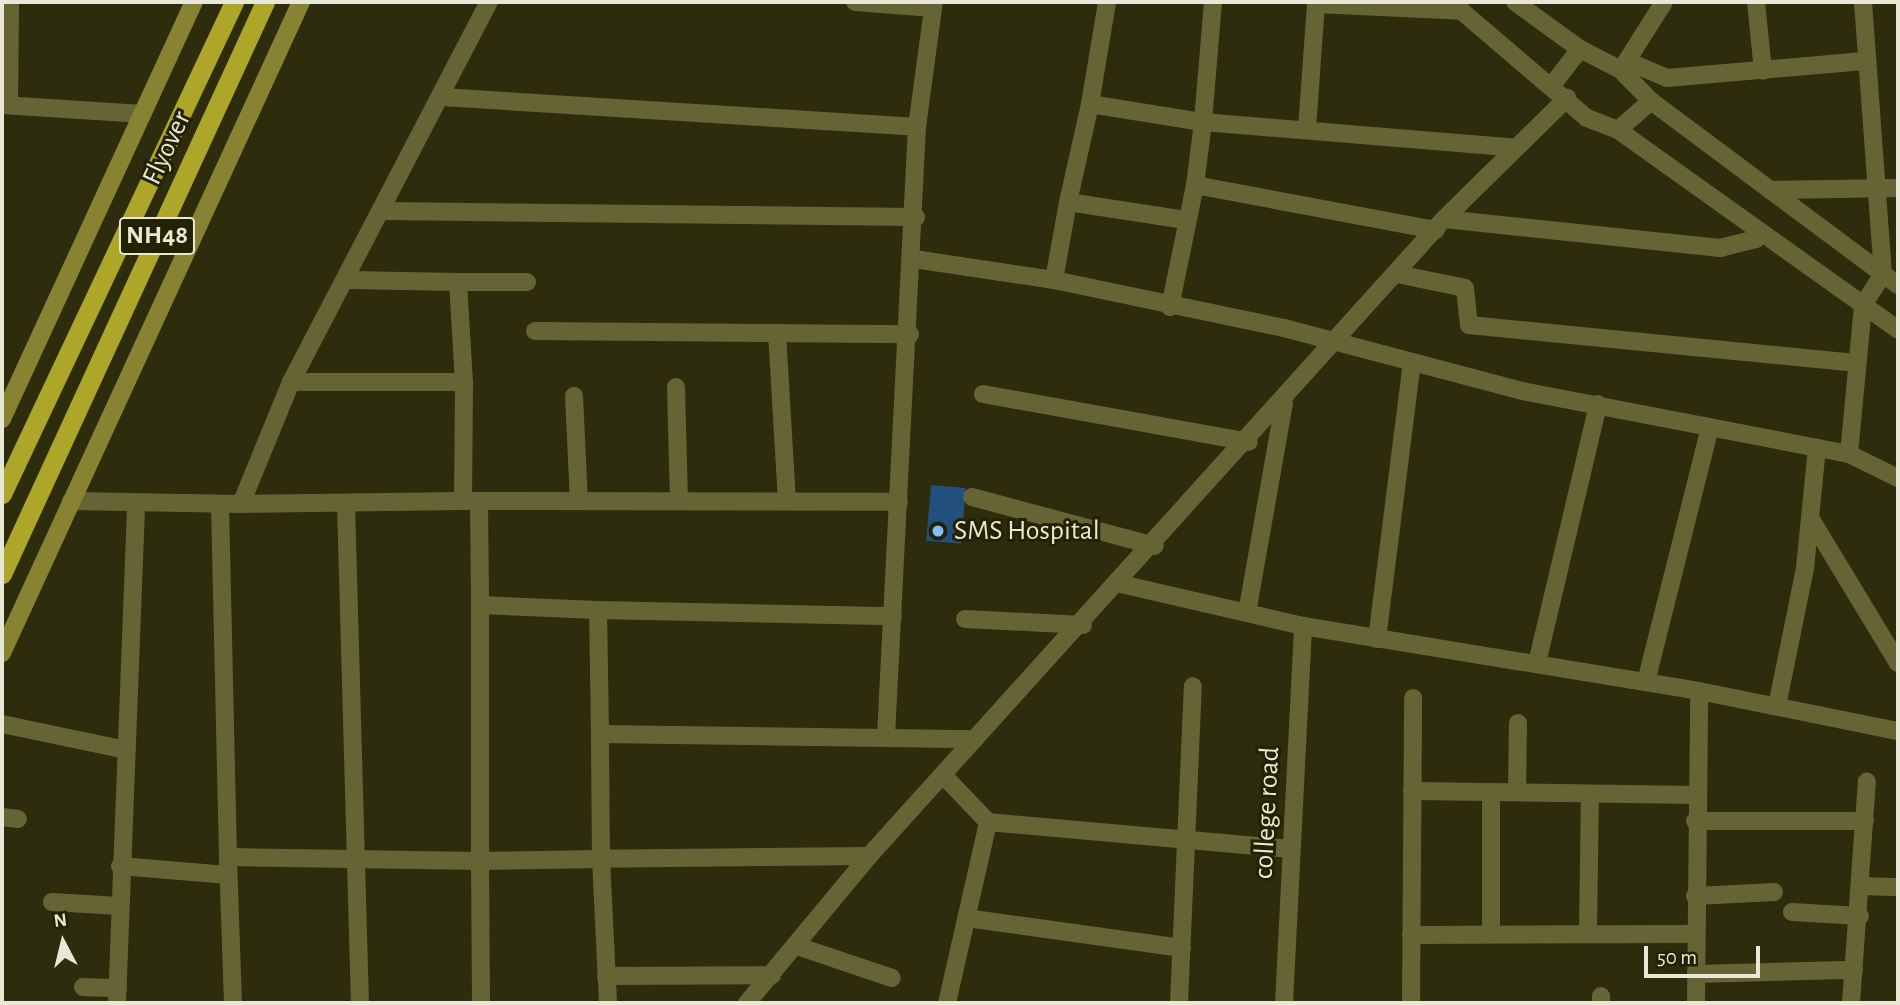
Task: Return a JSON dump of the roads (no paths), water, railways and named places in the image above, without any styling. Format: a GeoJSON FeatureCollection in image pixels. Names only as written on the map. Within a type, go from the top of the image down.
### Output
{"type":"FeatureCollection","features":[{"type":"Feature","properties":{"kind":"highway","name":"Flyover"},"geometry":{"type":"LineString","coordinates":[[2,494],[233,2]]}},
{"type":"Feature","properties":{"kind":"highway","name":"Flyover"},"geometry":{"type":"LineString","coordinates":[[2,574],[265,2]]}},
{"type":"Feature","properties":{"kind":"main road"},"geometry":{"type":"LineString","coordinates":[[2,419],[194,2]]}},
{"type":"Feature","properties":{"kind":"main road"},"geometry":{"type":"LineString","coordinates":[[2,653],[301,2]]}},
{"type":"Feature","properties":{"kind":"street"},"geometry":{"type":"LineString","coordinates":[[10,2],[5,105],[143,114]]}},
{"type":"Feature","properties":{"kind":"street"},"geometry":{"type":"LineString","coordinates":[[241,504],[291,382],[385,211],[489,2]]}},
{"type":"Feature","properties":{"kind":"street"},"geometry":{"type":"LineString","coordinates":[[855,2],[934,5],[917,127],[914,259],[886,736]]}},
{"type":"Feature","properties":{"kind":"street"},"geometry":{"type":"LineString","coordinates":[[1054,280],[1090,104],[1107,2]]}},
{"type":"Feature","properties":{"kind":"street"},"geometry":{"type":"LineString","coordinates":[[1170,307],[1195,185],[1213,2]]}},
{"type":"Feature","properties":{"kind":"street"},"geometry":{"type":"LineString","coordinates":[[1624,65],[1664,2]]}},
{"type":"Feature","properties":{"kind":"street"},"geometry":{"type":"LineString","coordinates":[[1756,2],[1763,71]]}},
{"type":"Feature","properties":{"kind":"street"},"geometry":{"type":"LineString","coordinates":[[1849,454],[1863,305],[1883,274],[1863,2]]}},
{"type":"Feature","properties":{"kind":"street"},"geometry":{"type":"LineString","coordinates":[[1307,129],[1316,3],[1456,6],[1553,84],[1587,118],[1619,130],[1898,330]]}},
{"type":"Feature","properties":{"kind":"street"},"geometry":{"type":"LineString","coordinates":[[1522,4],[1580,49],[1667,78],[1867,61]]}},
{"type":"Feature","properties":{"kind":"street"},"geometry":{"type":"LineString","coordinates":[[1553,84],[1580,49]]}},
{"type":"Feature","properties":{"kind":"street"},"geometry":{"type":"LineString","coordinates":[[1624,65],[1651,101],[1898,285]]}},
{"type":"Feature","properties":{"kind":"street"},"geometry":{"type":"LineString","coordinates":[[442,97],[917,127]]}},
{"type":"Feature","properties":{"kind":"street"},"geometry":{"type":"LineString","coordinates":[[747,1003],[869,856],[1121,584],[1440,225],[1567,98]]}},
{"type":"Feature","properties":{"kind":"street"},"geometry":{"type":"LineString","coordinates":[[1619,130],[1651,101]]}},
{"type":"Feature","properties":{"kind":"street"},"geometry":{"type":"LineString","coordinates":[[1090,104],[1203,122],[1516,148]]}},
{"type":"Feature","properties":{"kind":"street"},"geometry":{"type":"LineString","coordinates":[[1195,185],[1440,225],[1720,248],[1756,239],[1757,230]]}},
{"type":"Feature","properties":{"kind":"street"},"geometry":{"type":"LineString","coordinates":[[1770,190],[1898,188]]}},
{"type":"Feature","properties":{"kind":"street"},"geometry":{"type":"LineString","coordinates":[[1068,202],[1186,220]]}},
{"type":"Feature","properties":{"kind":"street"},"geometry":{"type":"LineString","coordinates":[[385,211],[916,217]]}},
{"type":"Feature","properties":{"kind":"street"},"geometry":{"type":"LineString","coordinates":[[914,259],[1054,280],[1598,404],[1849,454],[1898,478]]}},
{"type":"Feature","properties":{"kind":"street"},"geometry":{"type":"LineString","coordinates":[[1397,274],[1465,288],[1469,325],[1856,363]]}},
{"type":"Feature","properties":{"kind":"street"},"geometry":{"type":"LineString","coordinates":[[348,279],[527,282]]}},
{"type":"Feature","properties":{"kind":"street"},"geometry":{"type":"LineString","coordinates":[[458,282],[480,606],[481,1003]]}},
{"type":"Feature","properties":{"kind":"street"},"geometry":{"type":"LineString","coordinates":[[535,331],[910,334]]}},
{"type":"Feature","properties":{"kind":"street"},"geometry":{"type":"LineString","coordinates":[[776,333],[788,499]]}},
{"type":"Feature","properties":{"kind":"street"},"geometry":{"type":"LineString","coordinates":[[1377,639],[1412,363]]}},
{"type":"Feature","properties":{"kind":"street"},"geometry":{"type":"LineString","coordinates":[[291,382],[464,382]]}},
{"type":"Feature","properties":{"kind":"street"},"geometry":{"type":"LineString","coordinates":[[676,387],[679,500]]}},
{"type":"Feature","properties":{"kind":"street"},"geometry":{"type":"LineString","coordinates":[[983,394],[1249,442]]}},
{"type":"Feature","properties":{"kind":"street"},"geometry":{"type":"LineString","coordinates":[[574,396],[579,501]]}},
{"type":"Feature","properties":{"kind":"street"},"geometry":{"type":"LineString","coordinates":[[1247,613],[1284,403]]}},
{"type":"Feature","properties":{"kind":"street"},"geometry":{"type":"LineString","coordinates":[[1537,663],[1598,404]]}},
{"type":"Feature","properties":{"kind":"street"},"geometry":{"type":"LineString","coordinates":[[1646,681],[1710,427]]}},
{"type":"Feature","properties":{"kind":"street"},"geometry":{"type":"LineString","coordinates":[[1777,706],[1812,521],[1817,448]]}},
{"type":"Feature","properties":{"kind":"street"},"geometry":{"type":"LineString","coordinates":[[972,497],[1155,546]]}},
{"type":"Feature","properties":{"kind":"street"},"geometry":{"type":"LineString","coordinates":[[71,501],[136,506],[788,499],[899,502]]}},
{"type":"Feature","properties":{"kind":"street"},"geometry":{"type":"LineString","coordinates":[[346,503],[360,1003]]}},
{"type":"Feature","properties":{"kind":"street"},"geometry":{"type":"LineString","coordinates":[[220,505],[233,1003]]}},
{"type":"Feature","properties":{"kind":"street"},"geometry":{"type":"LineString","coordinates":[[83,987],[118,996],[120,866],[136,506]]}},
{"type":"Feature","properties":{"kind":"street"},"geometry":{"type":"LineString","coordinates":[[1812,521],[1898,663]]}},
{"type":"Feature","properties":{"kind":"street"},"geometry":{"type":"LineString","coordinates":[[1121,584],[1303,626],[1646,681],[1898,731]]}},
{"type":"Feature","properties":{"kind":"street"},"geometry":{"type":"LineString","coordinates":[[480,606],[893,616]]}},
{"type":"Feature","properties":{"kind":"street"},"geometry":{"type":"LineString","coordinates":[[598,610],[601,859],[607,1003]]}},
{"type":"Feature","properties":{"kind":"street"},"geometry":{"type":"LineString","coordinates":[[965,619],[1083,625]]}},
{"type":"Feature","properties":{"kind":"street","name":"college road"},"geometry":{"type":"LineString","coordinates":[[1284,1003],[1303,626]]}},
{"type":"Feature","properties":{"kind":"street"},"geometry":{"type":"LineString","coordinates":[[1179,1003],[1193,686]]}},
{"type":"Feature","properties":{"kind":"street"},"geometry":{"type":"LineString","coordinates":[[1696,1003],[1695,795],[1699,691]]}},
{"type":"Feature","properties":{"kind":"street"},"geometry":{"type":"LineString","coordinates":[[1411,1003],[1413,698]]}},
{"type":"Feature","properties":{"kind":"street"},"geometry":{"type":"LineString","coordinates":[[1517,792],[1518,723]]}},
{"type":"Feature","properties":{"kind":"street"},"geometry":{"type":"LineString","coordinates":[[2,724],[126,750]]}},
{"type":"Feature","properties":{"kind":"street"},"geometry":{"type":"LineString","coordinates":[[600,734],[975,739]]}},
{"type":"Feature","properties":{"kind":"street"},"geometry":{"type":"LineString","coordinates":[[943,775],[988,821],[1185,844],[1292,849]]}},
{"type":"Feature","properties":{"kind":"street"},"geometry":{"type":"LineString","coordinates":[[1851,1003],[1860,916],[1867,782]]}},
{"type":"Feature","properties":{"kind":"street"},"geometry":{"type":"LineString","coordinates":[[1412,791],[1695,795]]}},
{"type":"Feature","properties":{"kind":"street"},"geometry":{"type":"LineString","coordinates":[[1490,934],[1491,792]]}},
{"type":"Feature","properties":{"kind":"street"},"geometry":{"type":"LineString","coordinates":[[1588,932],[1590,793]]}},
{"type":"Feature","properties":{"kind":"street"},"geometry":{"type":"LineString","coordinates":[[947,1003],[988,821]]}},
{"type":"Feature","properties":{"kind":"street"},"geometry":{"type":"LineString","coordinates":[[1695,821],[1865,821]]}},
{"type":"Feature","properties":{"kind":"street"},"geometry":{"type":"LineString","coordinates":[[120,866],[869,856]]}},
{"type":"Feature","properties":{"kind":"street"},"geometry":{"type":"LineString","coordinates":[[1862,886],[1898,887]]}},
{"type":"Feature","properties":{"kind":"street"},"geometry":{"type":"LineString","coordinates":[[1695,897],[1774,892]]}},
{"type":"Feature","properties":{"kind":"street"},"geometry":{"type":"LineString","coordinates":[[52,902],[119,906]]}},
{"type":"Feature","properties":{"kind":"street"},"geometry":{"type":"LineString","coordinates":[[1792,912],[1860,916]]}},
{"type":"Feature","properties":{"kind":"street"},"geometry":{"type":"LineString","coordinates":[[966,918],[1182,948]]}},
{"type":"Feature","properties":{"kind":"street"},"geometry":{"type":"LineString","coordinates":[[1411,935],[1588,932],[1695,934]]}},
{"type":"Feature","properties":{"kind":"street"},"geometry":{"type":"LineString","coordinates":[[797,946],[892,978]]}},
{"type":"Feature","properties":{"kind":"street"},"geometry":{"type":"LineString","coordinates":[[1696,974],[1854,970]]}},
{"type":"Feature","properties":{"kind":"street"},"geometry":{"type":"LineString","coordinates":[[606,976],[772,975]]}},
{"type":"Feature","properties":{"kind":"place","name":"SMS Hospital"},"geometry":{"type":"Point","coordinates":[938,531]}}]}
